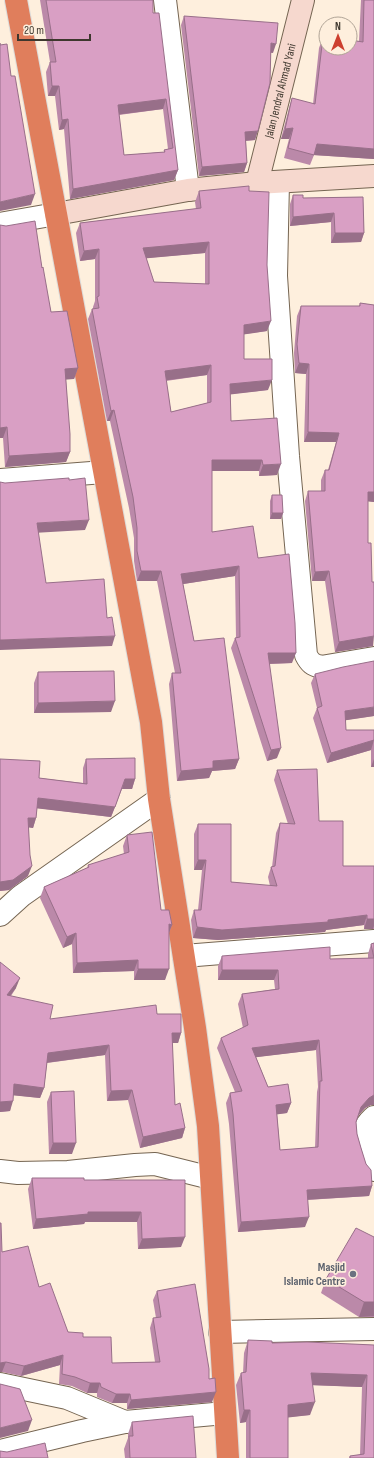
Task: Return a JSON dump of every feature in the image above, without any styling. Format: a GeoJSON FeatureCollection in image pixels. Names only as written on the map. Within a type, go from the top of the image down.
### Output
{"type":"FeatureCollection","features":[{"type":"Feature","properties":{"kind":"highway"},"geometry":{"type":"LineString","coordinates":[[16,0],[151,722],[159,799],[184,956],[208,1126],[228,1458]]}},
{"type":"Feature","properties":{"kind":"street"},"geometry":{"type":"LineString","coordinates":[[165,0],[188,190]]}},
{"type":"Feature","properties":{"kind":"street","name":"Jalan Jendral Ahmad Yani"},"geometry":{"type":"LineString","coordinates":[[267,182],[304,0]]}},
{"type":"Feature","properties":{"kind":"street"},"geometry":{"type":"LineString","coordinates":[[0,224],[188,190],[267,182],[374,176]]}},
{"type":"Feature","properties":{"kind":"street"},"geometry":{"type":"LineString","coordinates":[[267,182],[276,276],[288,456],[306,655],[314,666],[321,667],[374,658]]}},
{"type":"Feature","properties":{"kind":"street"},"geometry":{"type":"LineString","coordinates":[[0,480],[104,472]]}},
{"type":"Feature","properties":{"kind":"street"},"geometry":{"type":"LineString","coordinates":[[0,915],[21,896],[159,799]]}},
{"type":"Feature","properties":{"kind":"street"},"geometry":{"type":"LineString","coordinates":[[184,956],[374,941]]}},
{"type":"Feature","properties":{"kind":"street"},"geometry":{"type":"LineString","coordinates":[[374,1117],[366,1126],[365,1133],[374,1170]]}},
{"type":"Feature","properties":{"kind":"street"},"geometry":{"type":"LineString","coordinates":[[0,1171],[18,1173],[68,1172],[155,1164],[211,1178]]}},
{"type":"Feature","properties":{"kind":"street"},"geometry":{"type":"LineString","coordinates":[[220,1332],[374,1329]]}},
{"type":"Feature","properties":{"kind":"street"},"geometry":{"type":"LineString","coordinates":[[0,1384],[67,1398],[125,1422]]}},
{"type":"Feature","properties":{"kind":"street"},"geometry":{"type":"LineString","coordinates":[[0,1451],[82,1430],[125,1422],[225,1413]]}},
{"type":"Feature","properties":{"kind":"building"},"geometry":{"type":"Polygon","coordinates":[[[46,0],[153,0],[153,13],[159,13],[178,170],[73,189],[68,119],[62,120],[59,86],[52,86],[50,62],[56,62],[46,0]],[[166,99],[118,105],[124,155],[165,152],[164,150],[173,148],[166,99]]]}},
{"type":"Feature","properties":{"kind":"building"},"geometry":{"type":"Polygon","coordinates":[[[364,0],[374,0],[374,149],[317,144],[314,155],[288,148],[293,128],[285,129],[292,98],[315,104],[321,56],[358,56],[358,41],[363,42],[364,0]]]}},
{"type":"Feature","properties":{"kind":"building"},"geometry":{"type":"Polygon","coordinates":[[[184,16],[278,23],[276,44],[271,43],[270,83],[258,131],[245,132],[247,163],[202,167],[184,16]]]}},
{"type":"Feature","properties":{"kind":"building"},"geometry":{"type":"Polygon","coordinates":[[[7,44],[11,76],[15,76],[35,194],[0,202],[0,45],[7,44]]]}},
{"type":"Feature","properties":{"kind":"building"},"geometry":{"type":"Polygon","coordinates":[[[249,186],[249,191],[269,192],[267,265],[271,321],[244,325],[244,359],[272,359],[272,380],[230,384],[231,421],[277,418],[281,464],[263,465],[262,460],[212,460],[212,532],[253,526],[258,558],[289,554],[296,653],[268,653],[281,748],[271,750],[235,638],[240,637],[239,566],[181,574],[194,641],[224,638],[239,759],[213,761],[213,768],[181,771],[172,673],[181,673],[161,571],[141,571],[137,551],[137,528],[133,497],[114,410],[111,411],[92,309],[99,308],[97,297],[99,296],[99,249],[84,251],[80,223],[201,208],[199,191],[249,186]],[[209,242],[143,248],[154,282],[209,284],[209,242]],[[211,365],[165,371],[171,412],[211,402],[211,365]]]}},
{"type":"Feature","properties":{"kind":"building"},"geometry":{"type":"Polygon","coordinates":[[[293,195],[303,195],[303,198],[363,197],[364,233],[335,233],[334,213],[293,217],[293,195]]]}},
{"type":"Feature","properties":{"kind":"building"},"geometry":{"type":"Polygon","coordinates":[[[35,221],[42,268],[43,267],[51,312],[67,311],[78,368],[65,369],[70,452],[9,456],[7,427],[0,428],[0,225],[6,226],[35,221]]]}},
{"type":"Feature","properties":{"kind":"building"},"geometry":{"type":"Polygon","coordinates":[[[360,303],[374,305],[374,492],[368,492],[368,543],[371,543],[372,582],[374,582],[374,636],[339,642],[329,571],[315,572],[308,491],[325,491],[325,470],[329,470],[339,433],[308,432],[309,364],[299,363],[297,344],[301,306],[360,306],[360,303]]]}},
{"type":"Feature","properties":{"kind":"building"},"geometry":{"type":"Polygon","coordinates":[[[69,478],[69,480],[85,478],[89,520],[37,523],[46,583],[104,579],[107,618],[112,617],[115,636],[0,640],[0,482],[5,483],[69,478]]]}},
{"type":"Feature","properties":{"kind":"building"},"geometry":{"type":"Polygon","coordinates":[[[272,495],[282,495],[283,513],[272,513],[272,495]]]}},
{"type":"Feature","properties":{"kind":"building"},"geometry":{"type":"Polygon","coordinates":[[[374,661],[374,707],[345,711],[346,730],[374,730],[374,740],[331,753],[317,708],[322,706],[315,674],[374,661]]]}},
{"type":"Feature","properties":{"kind":"building"},"geometry":{"type":"Polygon","coordinates":[[[114,671],[115,701],[38,703],[38,672],[114,671]]]}},
{"type":"Feature","properties":{"kind":"building"},"geometry":{"type":"Polygon","coordinates":[[[135,758],[135,779],[125,779],[115,807],[38,798],[36,818],[28,818],[32,866],[13,880],[0,882],[0,759],[40,761],[39,778],[87,784],[86,759],[135,758]]]}},
{"type":"Feature","properties":{"kind":"building"},"geometry":{"type":"Polygon","coordinates":[[[317,769],[319,821],[343,821],[343,866],[374,866],[374,919],[367,919],[367,915],[328,920],[328,922],[222,930],[197,927],[194,910],[201,910],[206,860],[198,860],[198,824],[231,824],[231,882],[277,886],[271,867],[275,866],[280,823],[295,824],[277,770],[317,769]]]}},
{"type":"Feature","properties":{"kind":"building"},"geometry":{"type":"Polygon","coordinates":[[[152,832],[161,910],[169,910],[172,925],[169,924],[169,969],[138,969],[138,960],[77,963],[76,933],[67,937],[44,887],[89,867],[88,865],[129,852],[127,835],[152,832]]]}},
{"type":"Feature","properties":{"kind":"building"},"geometry":{"type":"Polygon","coordinates":[[[374,943],[374,958],[371,944],[374,943]]]}},
{"type":"Feature","properties":{"kind":"building"},"geometry":{"type":"Polygon","coordinates":[[[330,947],[330,959],[374,958],[374,1095],[361,1107],[356,1122],[357,1134],[366,1164],[371,1170],[372,1186],[307,1190],[309,1217],[241,1222],[233,1114],[230,1093],[242,1091],[221,1038],[248,1025],[242,994],[279,989],[278,970],[222,970],[222,956],[330,947]],[[319,1040],[252,1048],[268,1087],[288,1084],[291,1103],[276,1105],[280,1150],[318,1147],[320,1081],[322,1081],[319,1040]]]}},
{"type":"Feature","properties":{"kind":"building"},"geometry":{"type":"Polygon","coordinates":[[[0,962],[20,978],[7,995],[53,1005],[50,1019],[156,1005],[157,1014],[181,1014],[181,1033],[172,1033],[175,1105],[180,1103],[185,1128],[143,1137],[132,1090],[111,1091],[109,1045],[48,1053],[44,1088],[14,1084],[13,1101],[0,1102],[0,962]]]}},
{"type":"Feature","properties":{"kind":"building"},"geometry":{"type":"Polygon","coordinates":[[[74,1091],[76,1143],[53,1143],[51,1092],[74,1091]]]}},
{"type":"Feature","properties":{"kind":"building"},"geometry":{"type":"Polygon","coordinates":[[[32,1178],[84,1178],[84,1180],[185,1180],[185,1237],[142,1239],[141,1212],[88,1212],[88,1214],[36,1219],[32,1178]]]}},
{"type":"Feature","properties":{"kind":"building"},"geometry":{"type":"Polygon","coordinates":[[[0,1223],[2,1252],[28,1246],[39,1287],[50,1283],[68,1332],[83,1333],[83,1337],[111,1337],[112,1363],[160,1362],[153,1318],[161,1317],[157,1291],[195,1284],[209,1369],[209,1379],[215,1378],[216,1392],[131,1400],[130,1394],[116,1394],[101,1387],[100,1383],[90,1383],[62,1374],[63,1355],[24,1366],[6,1362],[0,1363],[0,1223]]]}},
{"type":"Feature","properties":{"kind":"building","name":"Masjid Islamic Centre"},"geometry":{"type":"Polygon","coordinates":[[[356,1228],[374,1237],[374,1302],[364,1302],[326,1279],[356,1228]]]}},
{"type":"Feature","properties":{"kind":"building"},"geometry":{"type":"Polygon","coordinates":[[[248,1340],[272,1341],[272,1343],[307,1342],[374,1345],[374,1458],[350,1458],[350,1456],[364,1454],[367,1375],[311,1373],[315,1402],[288,1405],[288,1458],[250,1458],[250,1410],[244,1410],[241,1373],[246,1372],[248,1340]]]}},
{"type":"Feature","properties":{"kind":"building"},"geometry":{"type":"Polygon","coordinates":[[[0,1384],[20,1389],[32,1420],[0,1428],[0,1384]]]}},
{"type":"Feature","properties":{"kind":"building"},"geometry":{"type":"Polygon","coordinates":[[[193,1416],[196,1458],[130,1458],[129,1436],[133,1436],[132,1422],[193,1416]]]}},
{"type":"Feature","properties":{"kind":"building"},"geometry":{"type":"Polygon","coordinates":[[[45,1443],[48,1458],[0,1458],[0,1451],[7,1452],[45,1443]]]}},
{"type":"Feature","properties":{"kind":"place","name":"Masjid Islamic Centre"},"geometry":{"type":"Point","coordinates":[353,1274]}}]}
